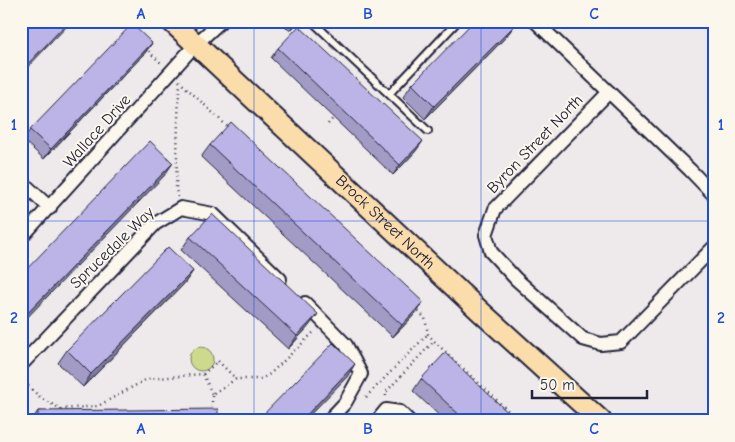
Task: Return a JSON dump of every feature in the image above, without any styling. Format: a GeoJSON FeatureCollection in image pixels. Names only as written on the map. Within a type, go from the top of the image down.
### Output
{"type":"FeatureCollection","features":[{"type":"Feature","properties":{"kind":"main road","name":"Brock Street North"},"geometry":{"type":"LineString","coordinates":[[171,21],[481,312],[601,421]]}},
{"type":"Feature","properties":{"kind":"street","name":"Wallace Drive"},"geometry":{"type":"LineString","coordinates":[[21,238],[178,74],[196,44],[221,21]]}},
{"type":"Feature","properties":{"kind":"street","name":"Byron Street North"},"geometry":{"type":"LineString","coordinates":[[535,21],[714,195]]}},
{"type":"Feature","properties":{"kind":"street","name":"Byron Street North"},"geometry":{"type":"LineString","coordinates":[[609,92],[495,209],[486,235],[491,252],[562,322],[583,339],[602,344],[621,342],[714,247]]}},
{"type":"Feature","properties":{"kind":"street"},"geometry":{"type":"LineString","coordinates":[[21,181],[50,208]]}},
{"type":"Feature","properties":{"kind":"street"},"geometry":{"type":"LineString","coordinates":[[181,208],[213,214],[346,345],[361,374],[345,403],[328,421]]}},
{"type":"Feature","properties":{"kind":"street","name":"Sprucedale Way"},"geometry":{"type":"LineString","coordinates":[[21,365],[155,224],[181,208]]}},
{"type":"Feature","properties":{"kind":"street"},"geometry":{"type":"LineString","coordinates":[[377,421],[386,410],[400,412],[409,421]]}},
{"type":"Feature","properties":{"kind":"lane"},"geometry":{"type":"LineString","coordinates":[[390,93],[458,21]]}},
{"type":"Feature","properties":{"kind":"lane"},"geometry":{"type":"LineString","coordinates":[[314,23],[428,131]]}},
{"type":"Feature","properties":{"kind":"path"},"geometry":{"type":"LineString","coordinates":[[117,21],[130,33]]}},
{"type":"Feature","properties":{"kind":"path"},"geometry":{"type":"LineString","coordinates":[[142,45],[178,74],[181,82],[231,131]]}},
{"type":"Feature","properties":{"kind":"path"},"geometry":{"type":"LineString","coordinates":[[178,74],[181,82],[179,89],[176,189],[181,208]]}},
{"type":"Feature","properties":{"kind":"path"},"geometry":{"type":"LineString","coordinates":[[328,124],[340,110]]}},
{"type":"Feature","properties":{"kind":"path"},"geometry":{"type":"LineString","coordinates":[[411,304],[425,318],[428,334],[434,341],[519,421]]}},
{"type":"Feature","properties":{"kind":"path"},"geometry":{"type":"LineString","coordinates":[[212,394],[236,379],[261,379],[270,374],[324,322]]}},
{"type":"Feature","properties":{"kind":"path"},"geometry":{"type":"LineString","coordinates":[[345,403],[366,397],[428,334]]}},
{"type":"Feature","properties":{"kind":"path"},"geometry":{"type":"LineString","coordinates":[[386,410],[386,392],[434,341]]}},
{"type":"Feature","properties":{"kind":"path"},"geometry":{"type":"LineString","coordinates":[[21,379],[42,400],[62,409],[98,406],[147,379],[203,374],[218,362],[236,379]]}},
{"type":"Feature","properties":{"kind":"path"},"geometry":{"type":"LineString","coordinates":[[203,374],[212,394],[212,421]]}},
{"type":"Feature","properties":{"kind":"green space"},"geometry":{"type":"Polygon","coordinates":[[[201,347],[209,351],[213,359],[209,367],[201,371],[193,367],[189,359],[193,351],[201,347]]]}},
{"type":"Feature","properties":{"kind":"building"},"geometry":{"type":"Polygon","coordinates":[[[24,21],[69,21],[21,71],[21,24],[24,21]]]}},
{"type":"Feature","properties":{"kind":"building"},"geometry":{"type":"Polygon","coordinates":[[[474,21],[509,21],[514,26],[434,106],[412,84],[474,21]]]}},
{"type":"Feature","properties":{"kind":"building"},"geometry":{"type":"Polygon","coordinates":[[[132,24],[152,43],[51,149],[30,130],[132,24]]]}},
{"type":"Feature","properties":{"kind":"building"},"geometry":{"type":"Polygon","coordinates":[[[299,26],[423,141],[400,165],[278,48],[299,26]]]}},
{"type":"Feature","properties":{"kind":"building"},"geometry":{"type":"Polygon","coordinates":[[[231,122],[423,302],[402,325],[210,145],[231,122]]]}},
{"type":"Feature","properties":{"kind":"building"},"geometry":{"type":"Polygon","coordinates":[[[150,141],[173,163],[21,320],[21,275],[150,141]]]}},
{"type":"Feature","properties":{"kind":"building"},"geometry":{"type":"Polygon","coordinates":[[[212,214],[318,314],[297,336],[190,237],[212,214]]]}},
{"type":"Feature","properties":{"kind":"building"},"geometry":{"type":"Polygon","coordinates":[[[168,247],[193,271],[91,374],[67,350],[168,247]]]}},
{"type":"Feature","properties":{"kind":"building"},"geometry":{"type":"Polygon","coordinates":[[[333,343],[355,364],[301,421],[257,421],[333,343]]]}},
{"type":"Feature","properties":{"kind":"building"},"geometry":{"type":"Polygon","coordinates":[[[445,353],[517,421],[466,421],[421,379],[445,353]]]}},
{"type":"Feature","properties":{"kind":"building"},"geometry":{"type":"Polygon","coordinates":[[[218,409],[218,421],[38,421],[38,411],[218,409]]]}}]}
